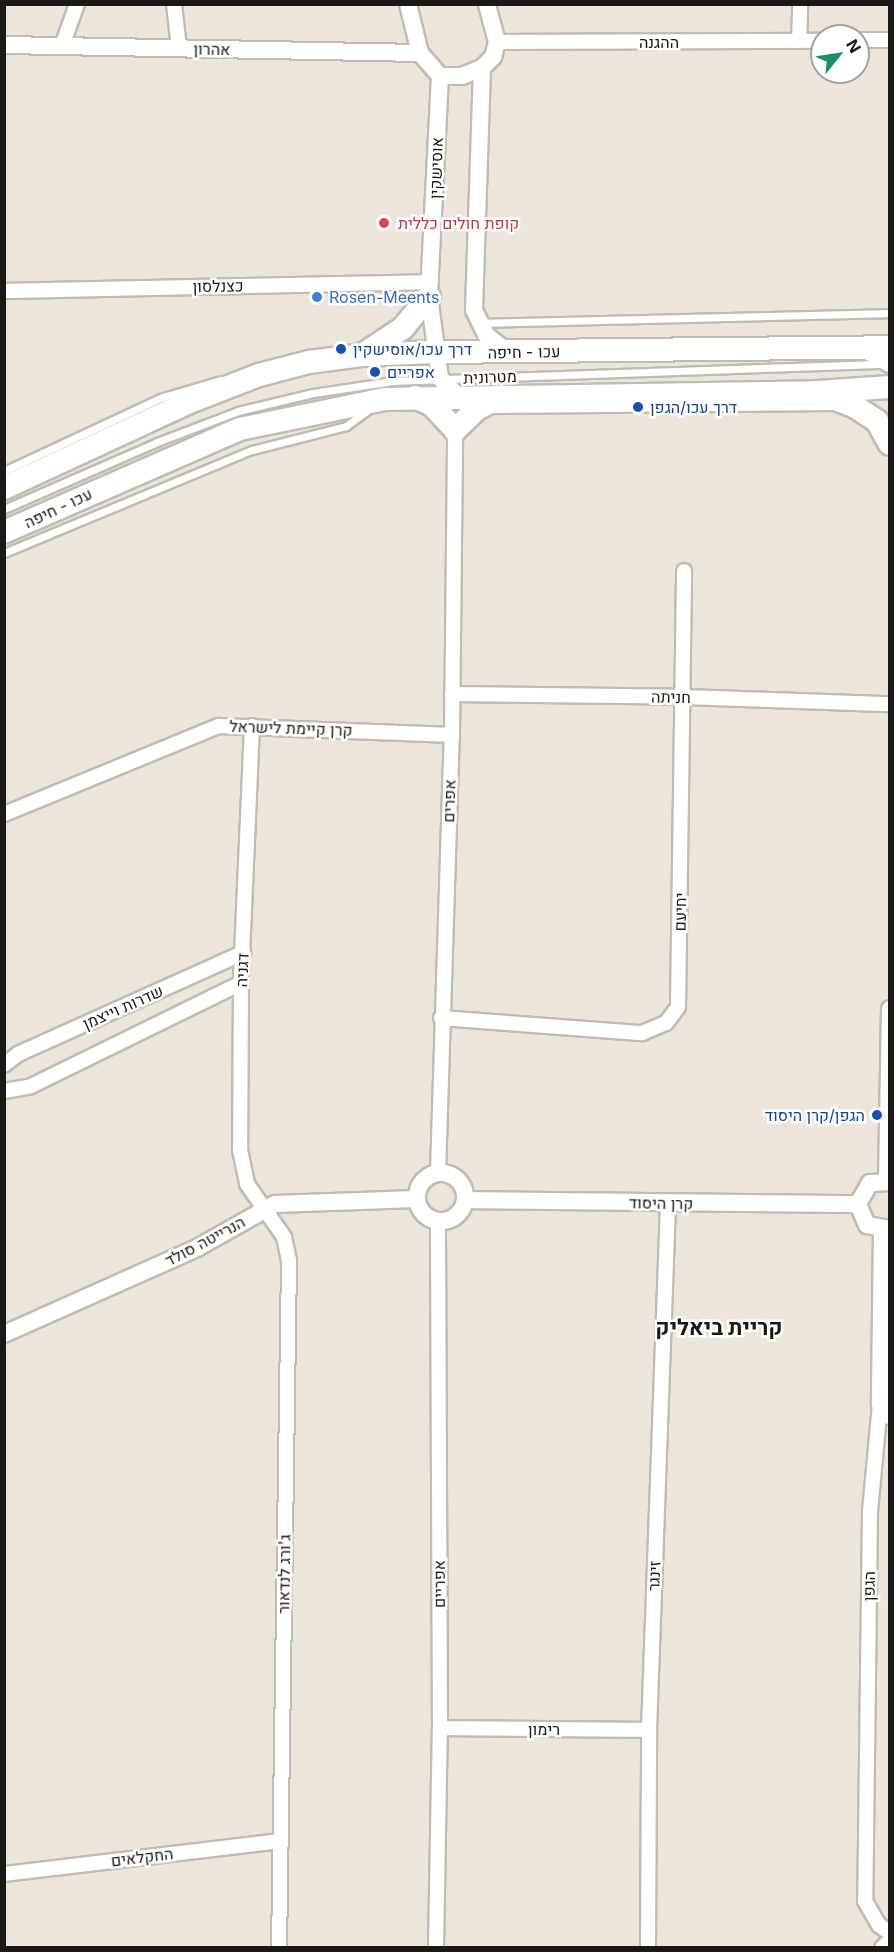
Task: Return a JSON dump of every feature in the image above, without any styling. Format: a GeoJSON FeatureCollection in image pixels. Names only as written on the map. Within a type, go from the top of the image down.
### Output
{"type":"FeatureCollection","features":[{"type":"Feature","properties":{"kind":"highway"},"geometry":{"type":"LineString","coordinates":[[362,355],[403,328],[430,289]]}},
{"type":"Feature","properties":{"kind":"highway","name":"עכו - חיפה"},"geometry":{"type":"LineString","coordinates":[[4,488],[259,375],[309,362],[362,355],[435,352],[890,346]]}},
{"type":"Feature","properties":{"kind":"highway","name":"עכו - חיפה"},"geometry":{"type":"LineString","coordinates":[[4,532],[240,429],[385,399],[413,396],[818,392],[890,387]]}},
{"type":"Feature","properties":{"kind":"highway"},"geometry":{"type":"LineString","coordinates":[[818,392],[854,406],[877,421],[890,444]]}},
{"type":"Feature","properties":{"kind":"highway"},"geometry":{"type":"LineString","coordinates":[[413,396],[432,405],[455,430],[477,409],[504,395]]}},
{"type":"Feature","properties":{"kind":"street"},"geometry":{"type":"LineString","coordinates":[[62,46],[77,4]]}},
{"type":"Feature","properties":{"kind":"street"},"geometry":{"type":"LineString","coordinates":[[174,4],[180,48]]}},
{"type":"Feature","properties":{"kind":"street"},"geometry":{"type":"LineString","coordinates":[[408,4],[420,53],[440,76],[462,76],[482,68],[493,57],[497,42],[487,4]]}},
{"type":"Feature","properties":{"kind":"street"},"geometry":{"type":"LineString","coordinates":[[799,41],[800,4]]}},
{"type":"Feature","properties":{"kind":"street"},"geometry":{"type":"LineString","coordinates":[[870,40],[890,40]]}},
{"type":"Feature","properties":{"kind":"street","name":"ההגנה"},"geometry":{"type":"LineString","coordinates":[[497,42],[810,41]]}},
{"type":"Feature","properties":{"kind":"street","name":"אהרון"},"geometry":{"type":"LineString","coordinates":[[4,45],[420,53]]}},
{"type":"Feature","properties":{"kind":"street"},"geometry":{"type":"LineString","coordinates":[[482,68],[474,310],[477,323],[508,352]]}},
{"type":"Feature","properties":{"kind":"street","name":"אוסישקין"},"geometry":{"type":"LineString","coordinates":[[440,76],[430,289],[435,352],[440,378]]}},
{"type":"Feature","properties":{"kind":"street","name":"כצנלסון"},"geometry":{"type":"LineString","coordinates":[[4,291],[430,289]]}},
{"type":"Feature","properties":{"kind":"street"},"geometry":{"type":"LineString","coordinates":[[861,348],[890,364]]}},
{"type":"Feature","properties":{"kind":"street"},"geometry":{"type":"LineString","coordinates":[[440,378],[458,396]]}},
{"type":"Feature","properties":{"kind":"street","name":"אפרים"},"geometry":{"type":"LineString","coordinates":[[438,1173],[441,1018],[452,735],[455,430]]}},
{"type":"Feature","properties":{"kind":"street","name":"יחיעם"},"geometry":{"type":"LineString","coordinates":[[441,1018],[642,1033],[666,1023],[678,1007],[685,697],[684,571]]}},
{"type":"Feature","properties":{"kind":"street","name":"חניתה"},"geometry":{"type":"LineString","coordinates":[[452,694],[685,697],[890,704]]}},
{"type":"Feature","properties":{"kind":"street","name":"קרן קיימת לישראל"},"geometry":{"type":"LineString","coordinates":[[4,814],[201,730],[252,726],[452,735]]}},
{"type":"Feature","properties":{"kind":"street","name":"דגניה"},"geometry":{"type":"LineString","coordinates":[[252,726],[241,983],[241,1169],[264,1207]]}},
{"type":"Feature","properties":{"kind":"street","name":"שדרות וייצמן"},"geometry":{"type":"LineString","coordinates":[[4,1065],[18,1054],[243,953]]}},
{"type":"Feature","properties":{"kind":"street","name":"שדרות וייצמן"},"geometry":{"type":"LineString","coordinates":[[4,1090],[31,1086],[241,983]]}},
{"type":"Feature","properties":{"kind":"street"},"geometry":{"type":"LineString","coordinates":[[886,1229],[862,1219],[858,1204],[870,1183],[888,1181],[890,1009]]}},
{"type":"Feature","properties":{"kind":"street"},"geometry":{"type":"LineString","coordinates":[[438,1173],[458,1180],[465,1200],[453,1219],[438,1221],[423,1214],[416,1198],[424,1179],[438,1173]]}},
{"type":"Feature","properties":{"kind":"street","name":"הנרייטה סולד"},"geometry":{"type":"LineString","coordinates":[[4,1334],[197,1248],[264,1207],[291,1202],[416,1198]]}},
{"type":"Feature","properties":{"kind":"street","name":"קרן היסוד"},"geometry":{"type":"LineString","coordinates":[[465,1200],[668,1204],[858,1204]]}},
{"type":"Feature","properties":{"kind":"street","name":"זינגר"},"geometry":{"type":"LineString","coordinates":[[648,1947],[649,1730],[668,1204]]}},
{"type":"Feature","properties":{"kind":"street","name":"ג'ורג לנדאור"},"geometry":{"type":"LineString","coordinates":[[264,1207],[288,1249],[279,1947]]}},
{"type":"Feature","properties":{"kind":"street","name":"אפריים"},"geometry":{"type":"LineString","coordinates":[[436,1947],[440,1728],[438,1221]]}},
{"type":"Feature","properties":{"kind":"street","name":"הגפן"},"geometry":{"type":"LineString","coordinates":[[886,1229],[885,1410],[870,1511],[866,1901],[879,1925],[890,1933]]}},
{"type":"Feature","properties":{"kind":"street","name":"רימון"},"geometry":{"type":"LineString","coordinates":[[440,1728],[649,1730]]}},
{"type":"Feature","properties":{"kind":"street","name":"החקלאים"},"geometry":{"type":"LineString","coordinates":[[4,1874],[280,1841]]}},
{"type":"Feature","properties":{"kind":"street"},"geometry":{"type":"LineString","coordinates":[[882,1947],[890,1940]]}},
{"type":"Feature","properties":{"kind":"lane"},"geometry":{"type":"LineString","coordinates":[[477,323],[890,313]]}},
{"type":"Feature","properties":{"kind":"lane","name":"מטרונית"},"geometry":{"type":"LineString","coordinates":[[4,509],[157,442],[238,411],[313,393],[393,381],[440,378],[890,364]]}},
{"type":"Feature","properties":{"kind":"lane"},"geometry":{"type":"LineString","coordinates":[[4,471],[163,397],[207,382],[259,375]]}},
{"type":"Feature","properties":{"kind":"lane"},"geometry":{"type":"LineString","coordinates":[[4,553],[252,450],[346,426],[385,399]]}},
{"type":"Feature","properties":{"kind":"lane"},"geometry":{"type":"LineString","coordinates":[[477,409],[854,406]]}},
{"type":"Feature","properties":{"kind":"place","name":"קופת חולים כללית"},"geometry":{"type":"Point","coordinates":[384,223]}},
{"type":"Feature","properties":{"kind":"place","name":"Rosen-Meents"},"geometry":{"type":"Point","coordinates":[317,297]}},
{"type":"Feature","properties":{"kind":"place","name":"דרך עכו/אוסישקין"},"geometry":{"type":"Point","coordinates":[341,349]}},
{"type":"Feature","properties":{"kind":"place","name":"אפריים"},"geometry":{"type":"Point","coordinates":[375,372]}},
{"type":"Feature","properties":{"kind":"place","name":"דרך עכו/הגפן"},"geometry":{"type":"Point","coordinates":[638,407]}},
{"type":"Feature","properties":{"kind":"place","name":"הגפן/קרן היסוד"},"geometry":{"type":"Point","coordinates":[877,1115]}},
{"type":"Feature","properties":{"kind":"district","name":"קריית ביאליק"},"geometry":{"type":"Point","coordinates":[719,1328]}}]}
